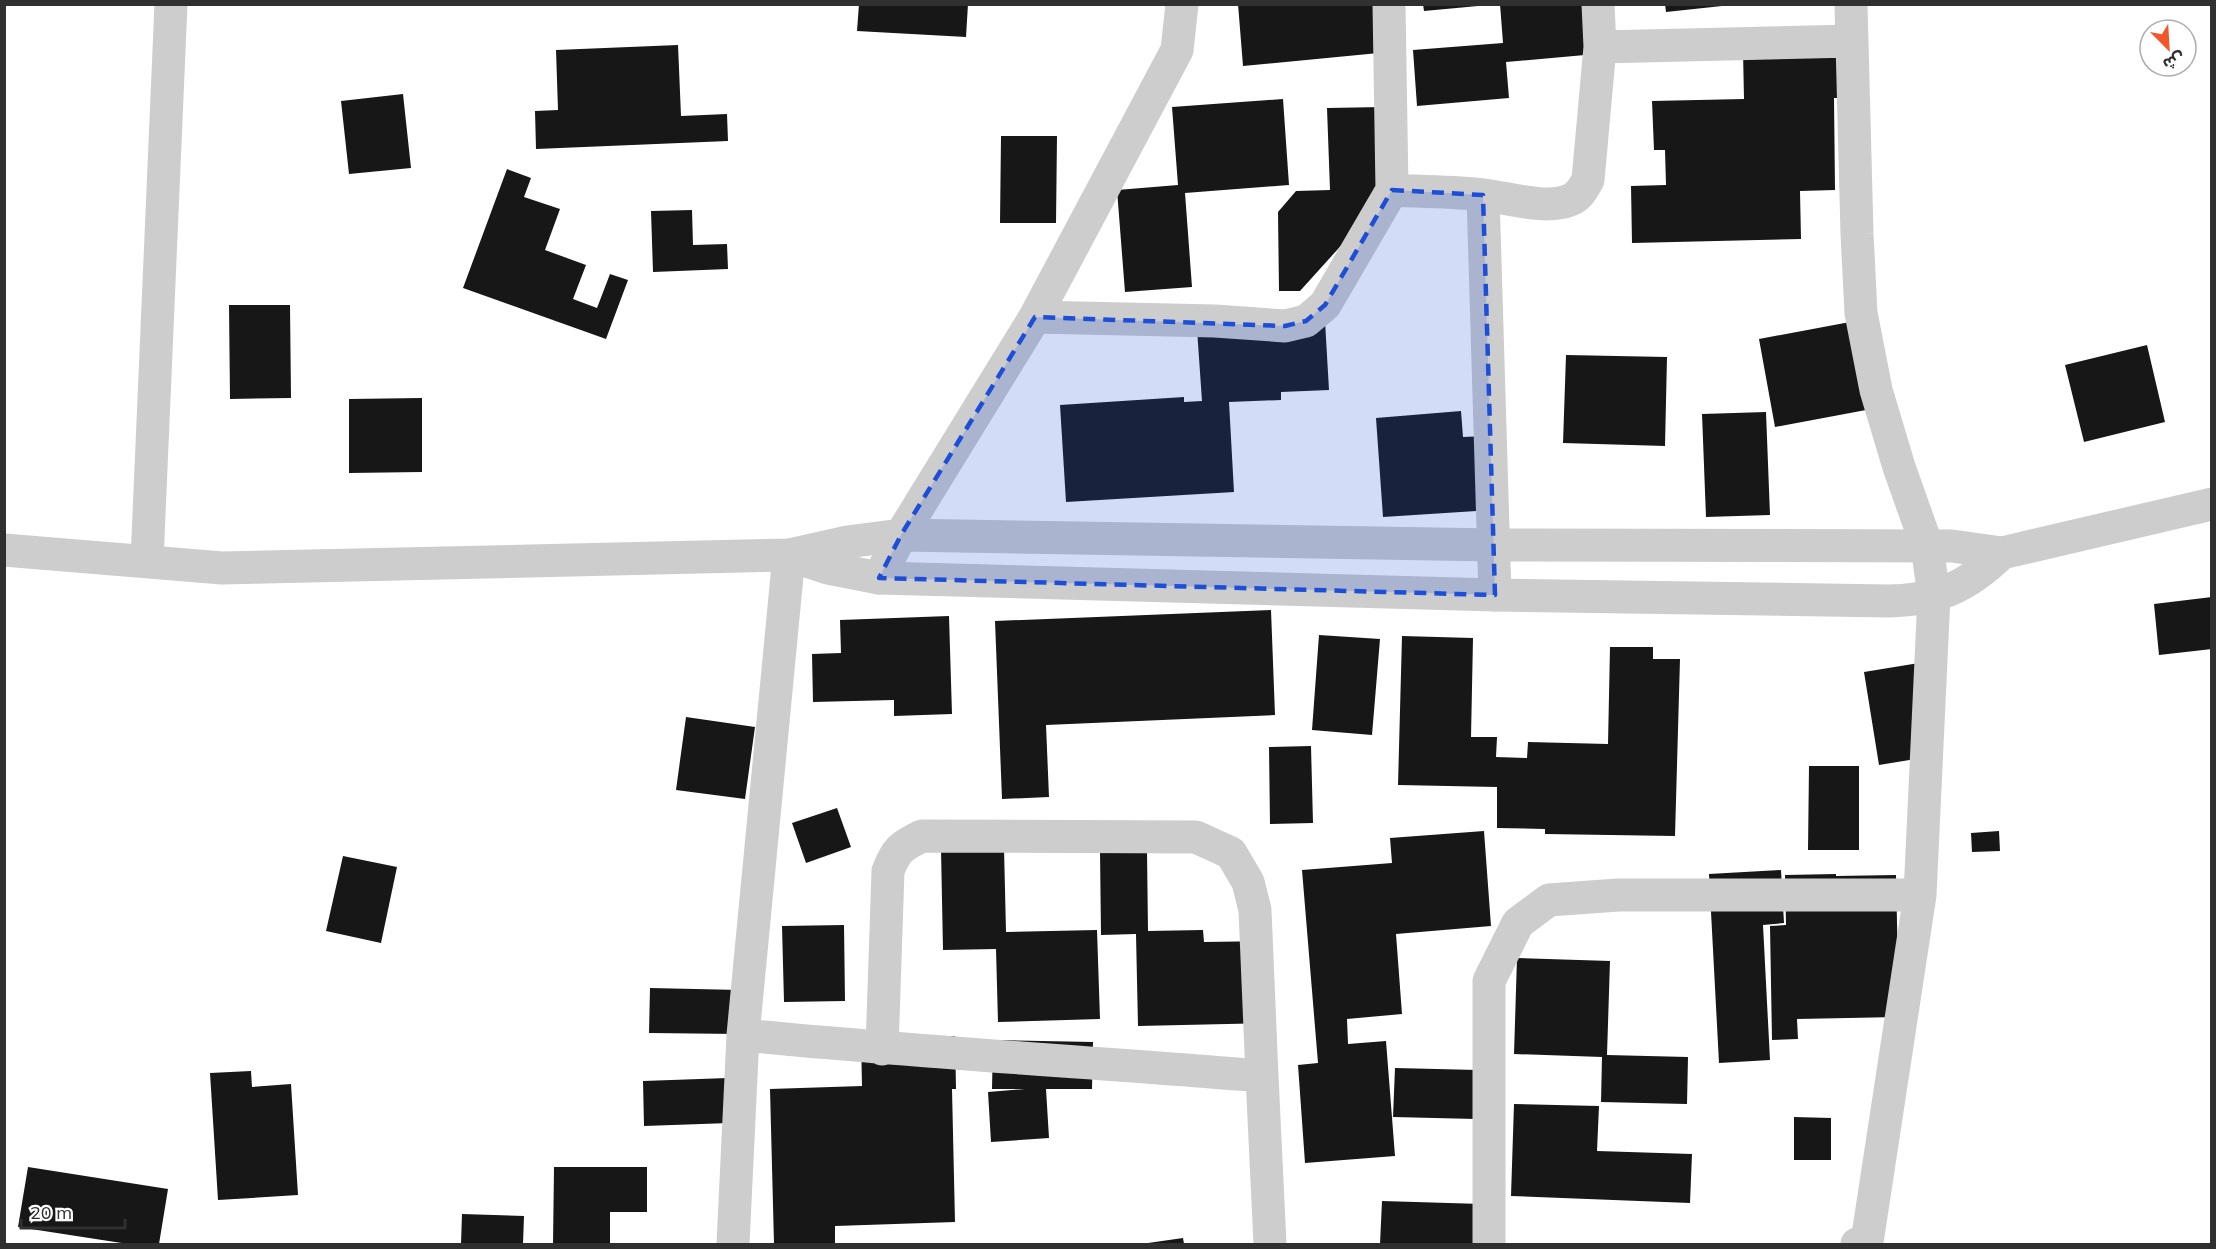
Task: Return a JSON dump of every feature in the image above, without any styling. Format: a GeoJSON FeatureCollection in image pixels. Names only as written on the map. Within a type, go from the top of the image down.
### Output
{"type":"FeatureCollection","features":[{"type":"Feature","properties":{"kind":"street"},"geometry":{"type":"LineString","coordinates":[[147,561],[171,4]]}},
{"type":"Feature","properties":{"kind":"street"},"geometry":{"type":"LineString","coordinates":[[879,578],[901,535],[1035,317],[1177,50],[1182,4]]}},
{"type":"Feature","properties":{"kind":"street"},"geometry":{"type":"LineString","coordinates":[[1035,317],[1215,321],[1285,326],[1306,321],[1325,305],[1392,190],[1389,4]]}},
{"type":"Feature","properties":{"kind":"street"},"geometry":{"type":"LineString","coordinates":[[1392,190],[1483,195],[1529,202],[1557,203],[1570,200],[1580,194],[1588,180],[1600,47],[1598,4]]}},
{"type":"Feature","properties":{"kind":"street"},"geometry":{"type":"LineString","coordinates":[[1851,4],[1861,313],[1876,390],[1899,467],[1927,546],[1934,596],[1920,895],[1864,1244]]}},
{"type":"Feature","properties":{"kind":"street"},"geometry":{"type":"LineString","coordinates":[[1600,47],[1852,40]]}},
{"type":"Feature","properties":{"kind":"street"},"geometry":{"type":"LineString","coordinates":[[1483,195],[1495,595]]}},
{"type":"Feature","properties":{"kind":"street"},"geometry":{"type":"LineString","coordinates":[[4,550],[222,568],[789,555],[847,542],[901,535],[1495,544],[1952,546],[2002,553],[2211,504]]}},
{"type":"Feature","properties":{"kind":"street"},"geometry":{"type":"LineString","coordinates":[[789,555],[828,568],[879,578],[1495,595],[1889,601],[1934,596],[1967,582],[1983,572],[2002,553]]}},
{"type":"Feature","properties":{"kind":"street"},"geometry":{"type":"LineString","coordinates":[[733,1245],[743,1035],[789,555]]}},
{"type":"Feature","properties":{"kind":"street"},"geometry":{"type":"LineString","coordinates":[[882,1049],[888,871],[894,855],[904,845],[922,836],[1196,837],[1231,853],[1248,882],[1255,910],[1270,1245]]}},
{"type":"Feature","properties":{"kind":"street"},"geometry":{"type":"LineString","coordinates":[[1489,1245],[1489,981],[1518,923],[1549,900],[1618,895],[1920,895]]}},
{"type":"Feature","properties":{"kind":"street"},"geometry":{"type":"LineString","coordinates":[[743,1035],[882,1049],[1262,1076]]}},
{"type":"Feature","properties":{"kind":"highlighted area"},"geometry":{"type":"Polygon","coordinates":[[[1392,190],[1483,195],[1495,595],[879,578],[901,535],[1035,317],[1285,326],[1306,321],[1325,305],[1392,190]]]}},
{"type":"Feature","properties":{"kind":"building"},"geometry":{"type":"Polygon","coordinates":[[[859,4],[968,4],[966,37],[857,31],[859,4]]]}},
{"type":"Feature","properties":{"kind":"building"},"geometry":{"type":"Polygon","coordinates":[[[1238,4],[1385,4],[1389,52],[1243,66],[1238,4]]]}},
{"type":"Feature","properties":{"kind":"building"},"geometry":{"type":"Polygon","coordinates":[[[1423,4],[1478,4],[1478,6],[1424,11],[1423,4]]]}},
{"type":"Feature","properties":{"kind":"building"},"geometry":{"type":"Polygon","coordinates":[[[1500,4],[1592,4],[1596,54],[1506,62],[1509,98],[1417,106],[1413,50],[1503,43],[1500,4]]]}},
{"type":"Feature","properties":{"kind":"building"},"geometry":{"type":"Polygon","coordinates":[[[1665,4],[1721,4],[1722,6],[1666,12],[1665,4]]]}},
{"type":"Feature","properties":{"kind":"building"},"geometry":{"type":"Polygon","coordinates":[[[678,45],[681,116],[727,114],[728,141],[536,149],[535,111],[558,110],[556,50],[678,45]]]}},
{"type":"Feature","properties":{"kind":"building"},"geometry":{"type":"Polygon","coordinates":[[[1841,49],[1842,98],[1834,98],[1835,190],[1800,191],[1801,239],[1632,243],[1631,186],[1666,185],[1665,150],[1654,150],[1652,101],[1744,99],[1743,51],[1841,49]]]}},
{"type":"Feature","properties":{"kind":"building"},"geometry":{"type":"Polygon","coordinates":[[[403,94],[411,168],[349,174],[341,101],[403,94]]]}},
{"type":"Feature","properties":{"kind":"building"},"geometry":{"type":"Polygon","coordinates":[[[1283,99],[1289,185],[1185,193],[1192,287],[1125,292],[1117,190],[1178,185],[1172,107],[1283,99]]]}},
{"type":"Feature","properties":{"kind":"building"},"geometry":{"type":"Polygon","coordinates":[[[1383,107],[1384,198],[1300,291],[1279,291],[1278,212],[1296,191],[1330,190],[1327,108],[1383,107]]]}},
{"type":"Feature","properties":{"kind":"building"},"geometry":{"type":"Polygon","coordinates":[[[1001,136],[1057,136],[1056,223],[1000,223],[1001,136]]]}},
{"type":"Feature","properties":{"kind":"building"},"geometry":{"type":"Polygon","coordinates":[[[507,169],[531,178],[524,197],[560,209],[545,250],[586,265],[573,299],[597,308],[610,274],[628,280],[606,339],[463,288],[507,169]]]}},
{"type":"Feature","properties":{"kind":"building"},"geometry":{"type":"Polygon","coordinates":[[[692,210],[693,245],[727,244],[728,269],[653,272],[651,211],[692,210]]]}},
{"type":"Feature","properties":{"kind":"building"},"geometry":{"type":"Polygon","coordinates":[[[229,305],[290,305],[291,398],[230,399],[229,305]]]}},
{"type":"Feature","properties":{"kind":"building"},"geometry":{"type":"Polygon","coordinates":[[[1325,321],[1329,390],[1281,392],[1281,400],[1229,402],[1234,492],[1066,502],[1060,405],[1184,397],[1184,402],[1202,401],[1197,329],[1325,321]]]}},
{"type":"Feature","properties":{"kind":"building"},"geometry":{"type":"Polygon","coordinates":[[[1850,322],[1866,410],[1775,427],[1759,339],[1850,322]]]}},
{"type":"Feature","properties":{"kind":"building"},"geometry":{"type":"Polygon","coordinates":[[[2147,345],[2165,422],[2084,442],[2065,365],[2147,345]]]}},
{"type":"Feature","properties":{"kind":"building"},"geometry":{"type":"Polygon","coordinates":[[[1566,355],[1667,357],[1665,446],[1563,443],[1566,355]]]}},
{"type":"Feature","properties":{"kind":"building"},"geometry":{"type":"Polygon","coordinates":[[[422,398],[422,472],[349,473],[349,399],[422,398]]]}},
{"type":"Feature","properties":{"kind":"building"},"geometry":{"type":"Polygon","coordinates":[[[1461,411],[1463,437],[1487,436],[1492,510],[1383,517],[1376,418],[1461,411]]]}},
{"type":"Feature","properties":{"kind":"building"},"geometry":{"type":"Polygon","coordinates":[[[1766,412],[1770,515],[1706,517],[1702,414],[1766,412]]]}},
{"type":"Feature","properties":{"kind":"building"},"geometry":{"type":"Polygon","coordinates":[[[2212,597],[2212,649],[2159,655],[2154,604],[2212,597]]]}},
{"type":"Feature","properties":{"kind":"building"},"geometry":{"type":"Polygon","coordinates":[[[1271,610],[1275,715],[1046,725],[1049,797],[1002,799],[995,621],[1271,610]]]}},
{"type":"Feature","properties":{"kind":"building"},"geometry":{"type":"Polygon","coordinates":[[[949,616],[952,714],[894,716],[894,700],[813,702],[812,654],[841,653],[840,620],[949,616]]]}},
{"type":"Feature","properties":{"kind":"building"},"geometry":{"type":"Polygon","coordinates":[[[1319,635],[1380,639],[1372,735],[1312,730],[1319,635]]]}},
{"type":"Feature","properties":{"kind":"building"},"geometry":{"type":"Polygon","coordinates":[[[1402,636],[1473,638],[1471,737],[1497,737],[1496,757],[1527,758],[1528,742],[1608,744],[1610,647],[1653,647],[1653,659],[1680,659],[1675,836],[1545,834],[1545,829],[1497,828],[1497,787],[1398,785],[1402,636]]]}},
{"type":"Feature","properties":{"kind":"building"},"geometry":{"type":"Polygon","coordinates":[[[1919,663],[1934,756],[1879,765],[1864,672],[1919,663]]]}},
{"type":"Feature","properties":{"kind":"building"},"geometry":{"type":"Polygon","coordinates":[[[686,717],[755,727],[745,799],[676,790],[686,717]]]}},
{"type":"Feature","properties":{"kind":"building"},"geometry":{"type":"Polygon","coordinates":[[[1311,746],[1313,823],[1270,824],[1269,747],[1311,746]]]}},
{"type":"Feature","properties":{"kind":"building"},"geometry":{"type":"Polygon","coordinates":[[[1809,766],[1859,766],[1859,850],[1808,850],[1809,766]]]}},
{"type":"Feature","properties":{"kind":"building"},"geometry":{"type":"Polygon","coordinates":[[[837,808],[851,847],[806,863],[792,823],[837,808]]]}},
{"type":"Feature","properties":{"kind":"building"},"geometry":{"type":"Polygon","coordinates":[[[1484,831],[1491,926],[1396,934],[1402,1014],[1347,1019],[1348,1044],[1386,1041],[1395,1156],[1305,1163],[1298,1065],[1318,1063],[1302,870],[1392,863],[1390,838],[1484,831]]]}},
{"type":"Feature","properties":{"kind":"building"},"geometry":{"type":"Polygon","coordinates":[[[1999,831],[2000,851],[1972,852],[1971,833],[1999,831]]]}},
{"type":"Feature","properties":{"kind":"building"},"geometry":{"type":"Polygon","coordinates":[[[1004,848],[1006,932],[1097,930],[1100,1019],[998,1022],[996,949],[943,950],[941,849],[1004,848]]]}},
{"type":"Feature","properties":{"kind":"building"},"geometry":{"type":"Polygon","coordinates":[[[1100,851],[1147,851],[1148,931],[1203,930],[1204,942],[1272,941],[1273,1023],[1138,1026],[1136,934],[1101,935],[1100,851]]]}},
{"type":"Feature","properties":{"kind":"building"},"geometry":{"type":"Polygon","coordinates":[[[343,856],[397,867],[381,943],[326,931],[343,856]]]}},
{"type":"Feature","properties":{"kind":"building"},"geometry":{"type":"Polygon","coordinates":[[[1781,870],[1784,923],[1763,925],[1770,1060],[1719,1063],[1709,874],[1781,870]]]}},
{"type":"Feature","properties":{"kind":"building"},"geometry":{"type":"Polygon","coordinates":[[[1836,874],[1836,876],[1896,875],[1899,1017],[1797,1019],[1798,1039],[1772,1040],[1770,926],[1786,925],[1785,875],[1836,874]]]}},
{"type":"Feature","properties":{"kind":"building"},"geometry":{"type":"Polygon","coordinates":[[[844,925],[845,1001],[784,1002],[782,926],[844,925]]]}},
{"type":"Feature","properties":{"kind":"building"},"geometry":{"type":"Polygon","coordinates":[[[1517,958],[1610,961],[1607,1055],[1688,1057],[1687,1104],[1601,1102],[1602,1057],[1514,1054],[1517,958]]]}},
{"type":"Feature","properties":{"kind":"building"},"geometry":{"type":"Polygon","coordinates":[[[650,988],[740,990],[739,1034],[649,1033],[650,988]]]}},
{"type":"Feature","properties":{"kind":"building"},"geometry":{"type":"Polygon","coordinates":[[[955,1036],[956,1089],[952,1089],[955,1222],[835,1226],[835,1244],[774,1244],[770,1089],[862,1086],[861,1039],[955,1036]]]}},
{"type":"Feature","properties":{"kind":"building"},"geometry":{"type":"Polygon","coordinates":[[[993,1040],[1093,1042],[1092,1089],[1046,1089],[1049,1138],[991,1142],[988,1092],[1025,1089],[992,1089],[993,1040]]]}},
{"type":"Feature","properties":{"kind":"building"},"geometry":{"type":"Polygon","coordinates":[[[1395,1068],[1478,1070],[1476,1119],[1393,1117],[1395,1068]]]}},
{"type":"Feature","properties":{"kind":"building"},"geometry":{"type":"Polygon","coordinates":[[[251,1071],[252,1087],[291,1084],[298,1195],[218,1200],[210,1073],[251,1071]]]}},
{"type":"Feature","properties":{"kind":"building"},"geometry":{"type":"Polygon","coordinates":[[[728,1078],[730,1123],[644,1126],[643,1081],[728,1078]]]}},
{"type":"Feature","properties":{"kind":"building"},"geometry":{"type":"Polygon","coordinates":[[[1514,1104],[1599,1106],[1597,1151],[1692,1154],[1690,1203],[1511,1196],[1514,1104]]]}},
{"type":"Feature","properties":{"kind":"building"},"geometry":{"type":"Polygon","coordinates":[[[1794,1117],[1831,1118],[1831,1160],[1794,1160],[1794,1117]]]}},
{"type":"Feature","properties":{"kind":"building"},"geometry":{"type":"Polygon","coordinates":[[[28,1167],[168,1189],[159,1244],[128,1244],[18,1227],[28,1167]]]}},
{"type":"Feature","properties":{"kind":"building"},"geometry":{"type":"Polygon","coordinates":[[[554,1167],[647,1167],[647,1212],[610,1212],[610,1244],[553,1244],[554,1167]]]}},
{"type":"Feature","properties":{"kind":"building"},"geometry":{"type":"Polygon","coordinates":[[[1382,1201],[1482,1204],[1480,1244],[1380,1244],[1382,1201]]]}},
{"type":"Feature","properties":{"kind":"building"},"geometry":{"type":"Polygon","coordinates":[[[462,1214],[524,1216],[523,1244],[461,1244],[462,1214]]]}},
{"type":"Feature","properties":{"kind":"building"},"geometry":{"type":"Polygon","coordinates":[[[1183,1238],[1184,1244],[1148,1244],[1148,1243],[1183,1238]]]}}]}
